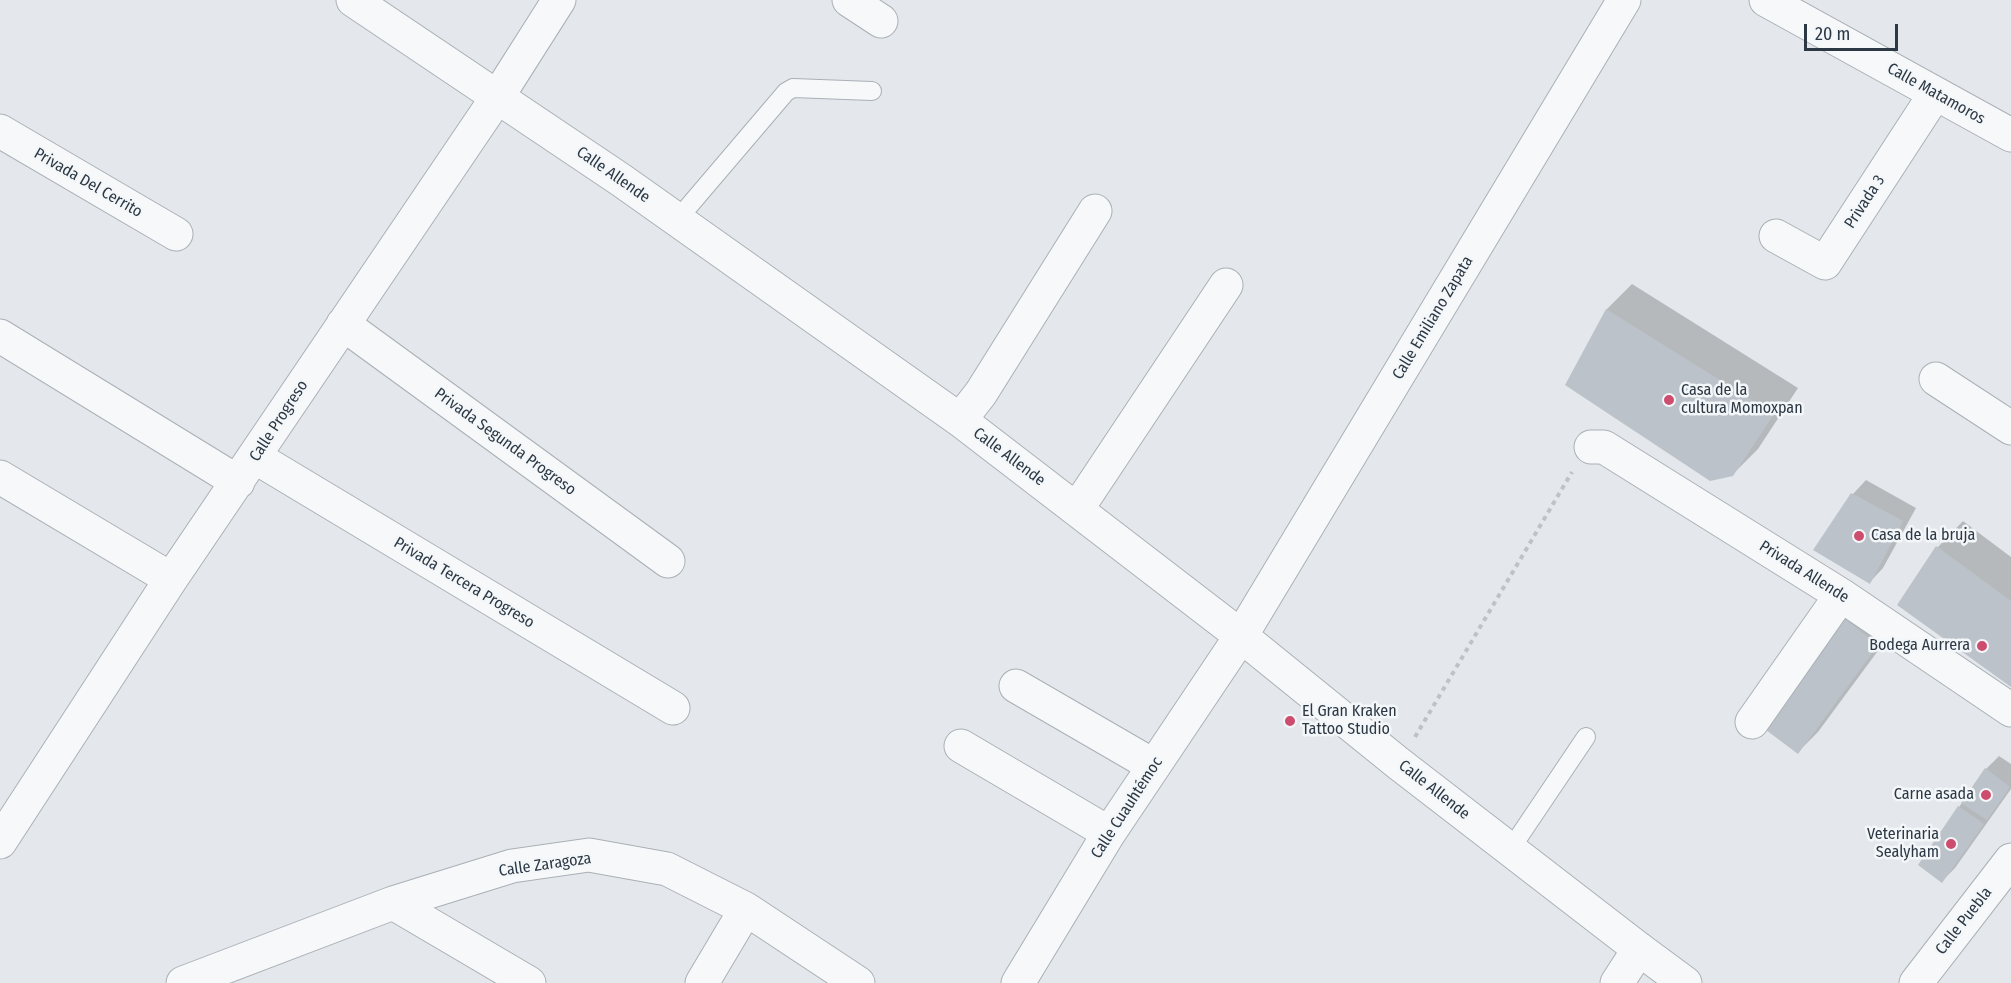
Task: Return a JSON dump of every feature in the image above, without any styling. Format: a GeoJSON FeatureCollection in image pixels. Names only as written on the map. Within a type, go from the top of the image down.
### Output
{"type":"FeatureCollection","features":[{"type":"Feature","properties":{"kind":"street","name":"Calle Allende"},"geometry":{"type":"LineString","coordinates":[[353,0],[498,96],[960,420],[1241,636],[1510,850],[1685,983]]}},
{"type":"Feature","properties":{"kind":"street","name":"Calle Progreso"},"geometry":{"type":"LineString","coordinates":[[0,842],[171,579],[247,470],[498,96],[559,0]]}},
{"type":"Feature","properties":{"kind":"street"},"geometry":{"type":"LineString","coordinates":[[849,0],[881,21]]}},
{"type":"Feature","properties":{"kind":"street","name":"Calle Emiliano Zapata"},"geometry":{"type":"LineString","coordinates":[[1241,636],[1624,0]]}},
{"type":"Feature","properties":{"kind":"street","name":"Calle Matamoros"},"geometry":{"type":"LineString","coordinates":[[1766,0],[2011,135]]}},
{"type":"Feature","properties":{"kind":"street","name":"Privada 3"},"geometry":{"type":"LineString","coordinates":[[1776,236],[1825,263],[1935,94]]}},
{"type":"Feature","properties":{"kind":"street","name":"Privada Del Cerrito"},"geometry":{"type":"LineString","coordinates":[[0,131],[176,234]]}},
{"type":"Feature","properties":{"kind":"street"},"geometry":{"type":"LineString","coordinates":[[960,420],[981,393],[1095,211]]}},
{"type":"Feature","properties":{"kind":"street"},"geometry":{"type":"LineString","coordinates":[[1077,509],[1226,285]]}},
{"type":"Feature","properties":{"kind":"street","name":"Privada Segunda Progreso"},"geometry":{"type":"LineString","coordinates":[[343,324],[668,561]]}},
{"type":"Feature","properties":{"kind":"street","name":"Privada Tercera Progreso"},"geometry":{"type":"LineString","coordinates":[[0,336],[247,470],[674,708]]}},
{"type":"Feature","properties":{"kind":"street"},"geometry":{"type":"LineString","coordinates":[[1936,379],[2011,428]]}},
{"type":"Feature","properties":{"kind":"street","name":"Privada Allende"},"geometry":{"type":"LineString","coordinates":[[1591,447],[1604,447],[1841,595],[2011,710]]}},
{"type":"Feature","properties":{"kind":"street"},"geometry":{"type":"LineString","coordinates":[[0,477],[171,579]]}},
{"type":"Feature","properties":{"kind":"street"},"geometry":{"type":"LineString","coordinates":[[1752,722],[1841,595]]}},
{"type":"Feature","properties":{"kind":"street","name":"Calle Cuauhtémoc"},"geometry":{"type":"LineString","coordinates":[[1018,983],[1109,834],[1241,636]]}},
{"type":"Feature","properties":{"kind":"street"},"geometry":{"type":"LineString","coordinates":[[1016,686],[1154,766]]}},
{"type":"Feature","properties":{"kind":"street"},"geometry":{"type":"LineString","coordinates":[[961,746],[1109,834]]}},
{"type":"Feature","properties":{"kind":"street","name":"Calle Zaragoza"},"geometry":{"type":"LineString","coordinates":[[183,983],[393,903],[512,866],[590,855],[667,869],[746,909],[858,983]]}},
{"type":"Feature","properties":{"kind":"street","name":"Calle Puebla"},"geometry":{"type":"LineString","coordinates":[[1916,983],[2011,860]]}},
{"type":"Feature","properties":{"kind":"street"},"geometry":{"type":"LineString","coordinates":[[393,903],[529,983]]}},
{"type":"Feature","properties":{"kind":"street"},"geometry":{"type":"LineString","coordinates":[[702,983],[746,909]]}},
{"type":"Feature","properties":{"kind":"street"},"geometry":{"type":"LineString","coordinates":[[1617,983],[1639,949]]}},
{"type":"Feature","properties":{"kind":"lane"},"geometry":{"type":"LineString","coordinates":[[677,220],[786,92],[793,88],[872,91]]}},
{"type":"Feature","properties":{"kind":"lane"},"geometry":{"type":"LineString","coordinates":[[1510,850],[1586,737]]}},
{"type":"Feature","properties":{"kind":"path"},"geometry":{"type":"LineString","coordinates":[[1398,763],[1582,455],[1591,447]]}},
{"type":"Feature","properties":{"kind":"building","name":"Casa de la cultura Momoxpan"},"geometry":{"type":"Polygon","coordinates":[[[1606,309],[1774,414],[1733,476],[1710,481],[1565,385],[1606,309]]]}},
{"type":"Feature","properties":{"kind":"building","name":"Casa de la bruja"},"geometry":{"type":"Polygon","coordinates":[[[1851,493],[1903,521],[1870,584],[1813,550],[1851,493]]]}},
{"type":"Feature","properties":{"kind":"building","name":"Bodega Aurrera"},"geometry":{"type":"Polygon","coordinates":[[[1936,546],[2011,601],[2011,687],[1897,605],[1936,546]]]}},
{"type":"Feature","properties":{"kind":"building"},"geometry":{"type":"Polygon","coordinates":[[[1837,613],[1878,645],[1798,754],[1762,727],[1837,613]]]}},
{"type":"Feature","properties":{"kind":"building","name":"Carne asada"},"geometry":{"type":"Polygon","coordinates":[[[1985,768],[2010,787],[1987,820],[1961,803],[1985,768]]]}},
{"type":"Feature","properties":{"kind":"building","name":"Veterinaria Sealyham"},"geometry":{"type":"Polygon","coordinates":[[[1958,806],[1984,824],[1942,883],[1918,865],[1958,806]]]}},
{"type":"Feature","properties":{"kind":"place","name":"Casa de la cultura Momoxpan"},"geometry":{"type":"Point","coordinates":[1669,400]}},
{"type":"Feature","properties":{"kind":"place","name":"Casa de la bruja"},"geometry":{"type":"Point","coordinates":[1859,536]}},
{"type":"Feature","properties":{"kind":"place","name":"Bodega Aurrera"},"geometry":{"type":"Point","coordinates":[1982,646]}},
{"type":"Feature","properties":{"kind":"place","name":"El Gran Kraken Tattoo Studio"},"geometry":{"type":"Point","coordinates":[1290,721]}},
{"type":"Feature","properties":{"kind":"place","name":"Carne asada"},"geometry":{"type":"Point","coordinates":[1986,795]}},
{"type":"Feature","properties":{"kind":"place","name":"Veterinaria Sealyham"},"geometry":{"type":"Point","coordinates":[1951,844]}}]}
